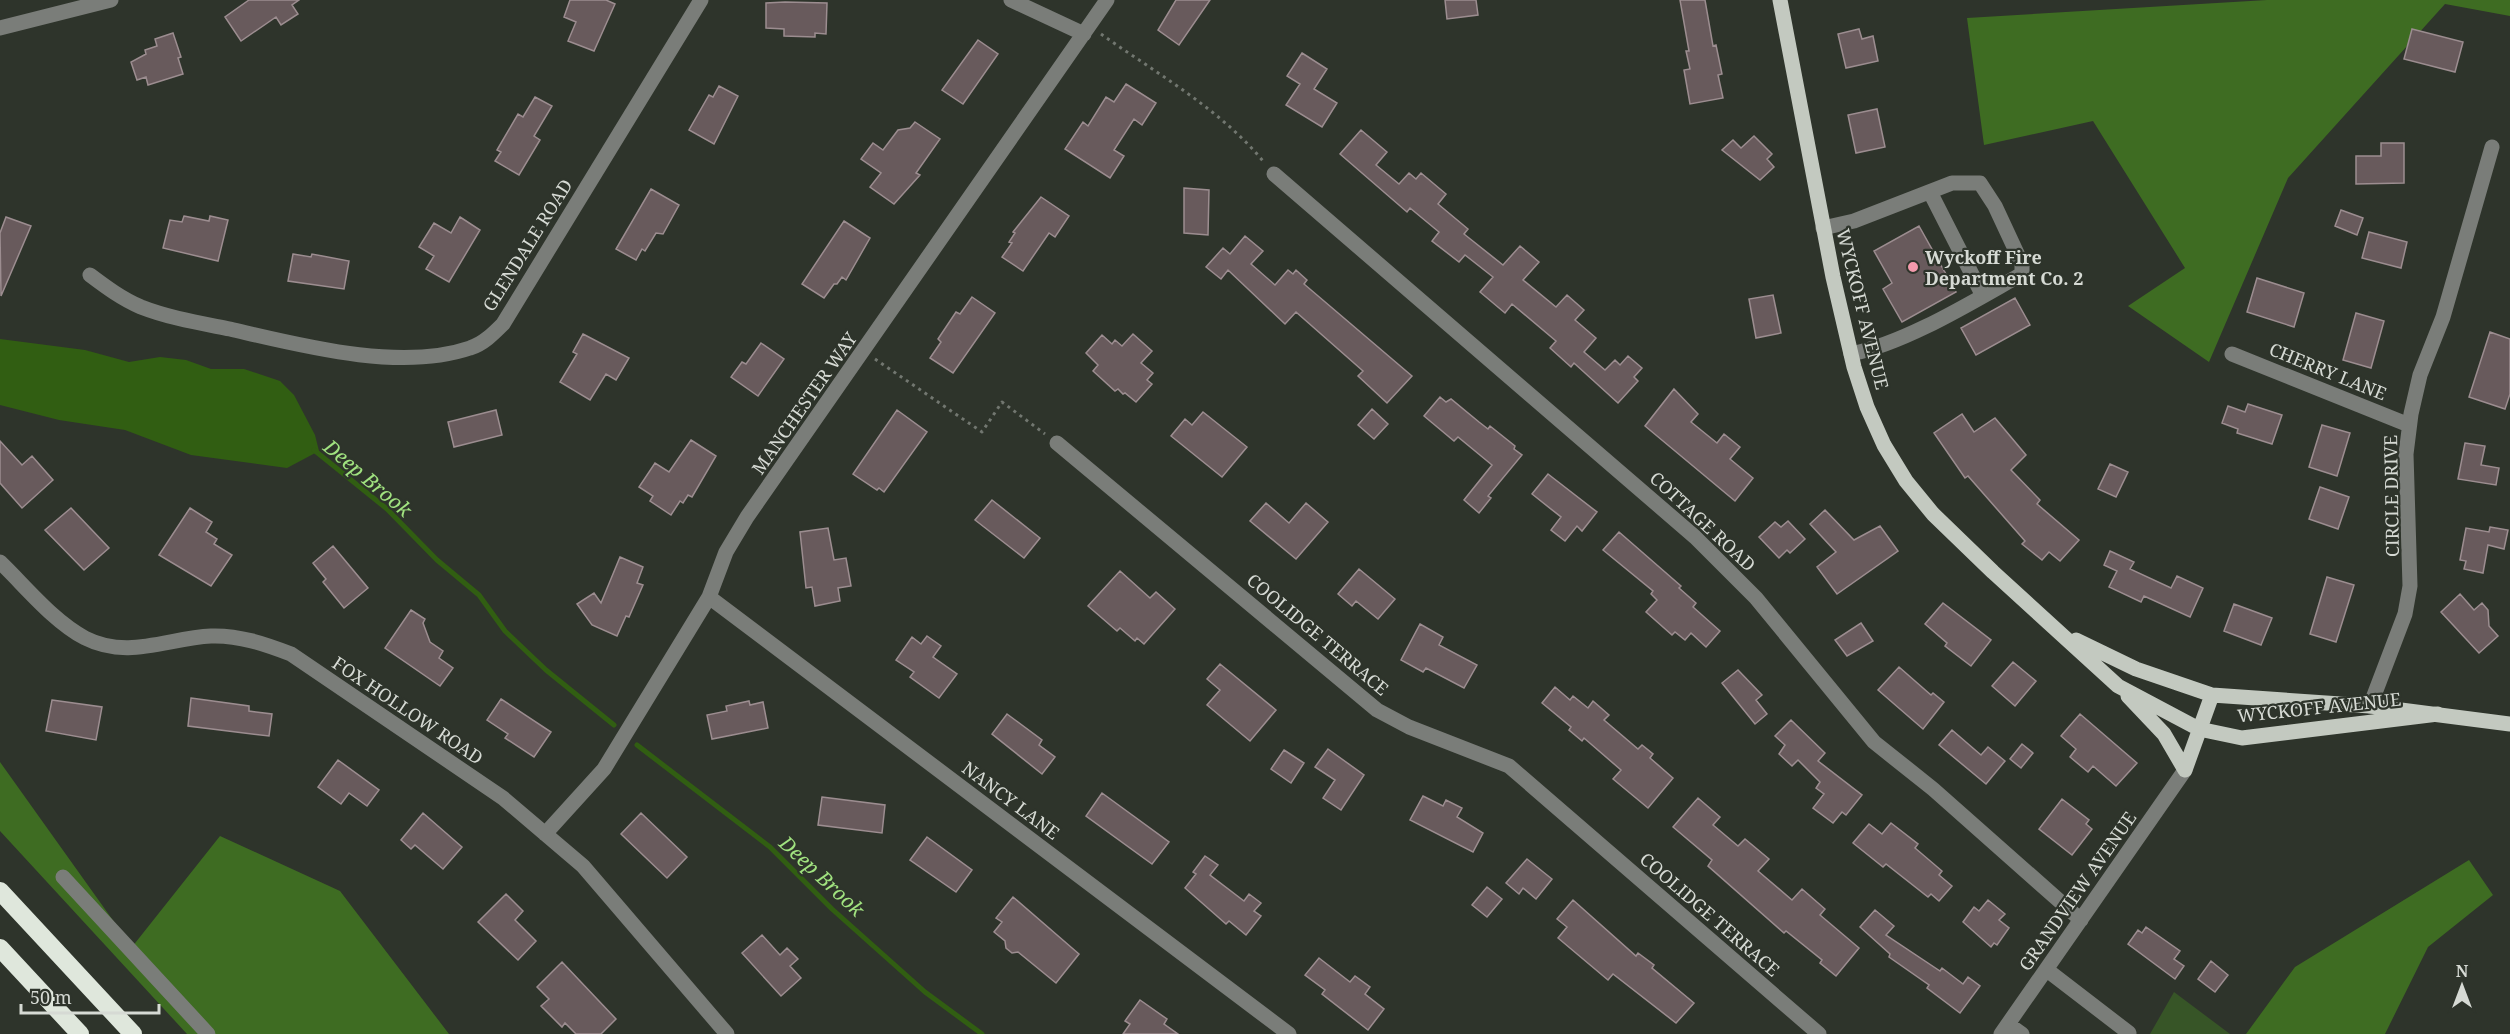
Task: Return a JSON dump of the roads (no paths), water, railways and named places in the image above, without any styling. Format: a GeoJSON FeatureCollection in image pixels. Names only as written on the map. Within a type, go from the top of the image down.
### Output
{"type":"FeatureCollection","features":[{"type":"Feature","properties":{"kind":"highway"},"geometry":{"type":"LineString","coordinates":[[0,891],[133,1034]]}},
{"type":"Feature","properties":{"kind":"highway"},"geometry":{"type":"LineString","coordinates":[[0,948],[80,1034]]}},
{"type":"Feature","properties":{"kind":"main road","name":"WYCKOFF AVENUE"},"geometry":{"type":"LineString","coordinates":[[1780,0],[1823,228],[1851,354],[1867,407],[1884,445],[1906,481],[1933,514],[2118,686],[2199,729],[2242,738],[2438,714]]}},
{"type":"Feature","properties":{"kind":"main road","name":"WYCKOFF AVENUE"},"geometry":{"type":"LineString","coordinates":[[2056,629],[2136,669],[2212,695],[2370,706],[2510,724]]}},
{"type":"Feature","properties":{"kind":"main road"},"geometry":{"type":"LineString","coordinates":[[2118,686],[2164,734],[2185,770]]}},
{"type":"Feature","properties":{"kind":"main road"},"geometry":{"type":"LineString","coordinates":[[2185,770],[2212,695]]}},
{"type":"Feature","properties":{"kind":"street"},"geometry":{"type":"LineString","coordinates":[[0,28],[111,0]]}},
{"type":"Feature","properties":{"kind":"street","name":"GLENDALE ROAD"},"geometry":{"type":"LineString","coordinates":[[90,275],[125,299],[157,312],[307,347],[368,355],[415,356],[472,348],[489,338],[503,324],[701,0]]}},
{"type":"Feature","properties":{"kind":"street"},"geometry":{"type":"LineString","coordinates":[[1011,0],[1087,30]]}},
{"type":"Feature","properties":{"kind":"street","name":"MANCHESTER WAY"},"geometry":{"type":"LineString","coordinates":[[545,834],[604,769],[709,597],[726,552],[747,517],[1107,0]]}},
{"type":"Feature","properties":{"kind":"street","name":"CIRCLE DRIVE"},"geometry":{"type":"LineString","coordinates":[[2370,706],[2404,614],[2410,586],[2406,454],[2409,424],[2420,375],[2443,317],[2492,147]]}},
{"type":"Feature","properties":{"kind":"street","name":"COTTAGE ROAD"},"geometry":{"type":"LineString","coordinates":[[1274,174],[1695,537],[1756,598],[1874,742],[1933,789],[2081,920]]}},
{"type":"Feature","properties":{"kind":"street"},"geometry":{"type":"LineString","coordinates":[[1823,228],[1854,222],[1952,183],[1980,183],[1995,206],[2022,264],[2022,274],[1983,296],[1877,349],[1851,354]]}},
{"type":"Feature","properties":{"kind":"street"},"geometry":{"type":"LineString","coordinates":[[1930,192],[1983,296]]}},
{"type":"Feature","properties":{"kind":"street","name":"CHERRY LANE"},"geometry":{"type":"LineString","coordinates":[[2232,354],[2409,424]]}},
{"type":"Feature","properties":{"kind":"street","name":"COOLIDGE TERRACE"},"geometry":{"type":"LineString","coordinates":[[1057,443],[1377,710],[1409,727],[1509,766],[1819,1034]]}},
{"type":"Feature","properties":{"kind":"street","name":"FOX HOLLOW ROAD"},"geometry":{"type":"LineString","coordinates":[[0,561],[65,624],[86,638],[107,646],[148,648],[183,639],[212,636],[264,643],[291,654],[503,798],[583,866],[727,1034]]}},
{"type":"Feature","properties":{"kind":"street","name":"NANCY LANE"},"geometry":{"type":"LineString","coordinates":[[709,597],[1289,1034]]}},
{"type":"Feature","properties":{"kind":"street","name":"GRANDVIEW AVENUE"},"geometry":{"type":"LineString","coordinates":[[2005,1029],[2185,770]]}},
{"type":"Feature","properties":{"kind":"street"},"geometry":{"type":"LineString","coordinates":[[63,877],[208,1034]]}},
{"type":"Feature","properties":{"kind":"street"},"geometry":{"type":"LineString","coordinates":[[2046,970],[2129,1033]]}},
{"type":"Feature","properties":{"kind":"street"},"geometry":{"type":"LineString","coordinates":[[2005,1029],[2022,1034]]}},
{"type":"Feature","properties":{"kind":"waterway","name":"Deep Brook"},"geometry":{"type":"LineString","coordinates":[[314,450],[387,509],[437,560],[479,595],[505,631],[546,670],[614,725]]}},
{"type":"Feature","properties":{"kind":"waterway","name":"Deep Brook"},"geometry":{"type":"LineString","coordinates":[[637,745],[770,847],[832,909],[925,992],[982,1034]]}},
{"type":"Feature","properties":{"kind":"place","name":"Wyckoff Fire Department Co. 2"},"geometry":{"type":"Point","coordinates":[1913,267]}}]}
